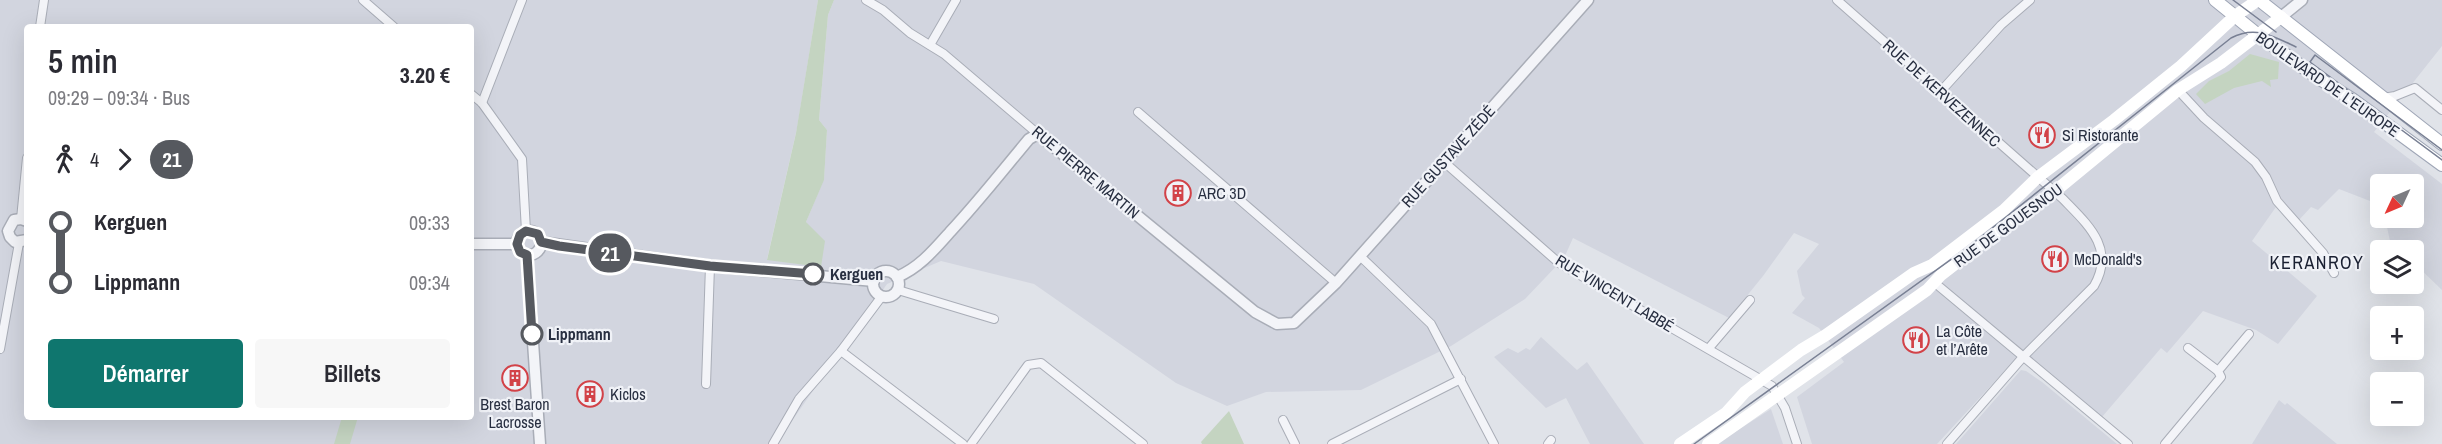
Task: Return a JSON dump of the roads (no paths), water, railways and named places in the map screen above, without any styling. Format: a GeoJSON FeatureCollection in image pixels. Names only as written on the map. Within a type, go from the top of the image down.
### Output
{"type":"FeatureCollection","features":[{"type":"Feature","properties":{"kind":"main road","name":"BOULEVARD DE L'EUROPE"},"geometry":{"type":"LineString","coordinates":[[2215,0],[2315,76],[2352,99],[2442,165]]}},
{"type":"Feature","properties":{"kind":"main road","name":"BOULEVARD DE L'EUROPE"},"geometry":{"type":"LineString","coordinates":[[2258,0],[2382,98],[2441,140]]}},
{"type":"Feature","properties":{"kind":"main road","name":"RUE DE GOUESNOU"},"geometry":{"type":"LineString","coordinates":[[1680,444],[1726,413],[1745,393],[1771,387],[1935,283],[1941,275],[2004,226],[2046,185],[2235,16],[2258,0]]}},
{"type":"Feature","properties":{"kind":"main road","name":"RUE DE GOUESNOU"},"geometry":{"type":"LineString","coordinates":[[1708,444],[1771,387],[1801,350],[1914,273],[1932,265],[2004,210],[2046,185],[2178,90],[2221,63],[2281,17]]}},
{"type":"Feature","properties":{"kind":"street"},"geometry":{"type":"LineString","coordinates":[[40,24],[44,0]]}},
{"type":"Feature","properties":{"kind":"street"},"geometry":{"type":"LineString","coordinates":[[363,0],[391,24]]}},
{"type":"Feature","properties":{"kind":"street"},"geometry":{"type":"LineString","coordinates":[[482,103],[522,0]]}},
{"type":"Feature","properties":{"kind":"street","name":"RUE PIERRE MARTIN"},"geometry":{"type":"LineString","coordinates":[[866,0],[883,10],[910,33],[944,54],[1261,316],[1277,324],[1286,325],[1294,323],[1308,311]]}},
{"type":"Feature","properties":{"kind":"street"},"geometry":{"type":"LineString","coordinates":[[930,45],[956,0]]}},
{"type":"Feature","properties":{"kind":"street","name":"RUE GUSTAVE ZÉDÉ"},"geometry":{"type":"LineString","coordinates":[[1308,311],[1336,283],[1588,0]]}},
{"type":"Feature","properties":{"kind":"street","name":"RUE DE KERVEZENNEC"},"geometry":{"type":"LineString","coordinates":[[1837,0],[2046,185],[2093,231],[2099,243],[2100,274],[2094,285],[2023,357]]}},
{"type":"Feature","properties":{"kind":"street"},"geometry":{"type":"LineString","coordinates":[[1941,91],[2001,25],[2030,0]]}},
{"type":"Feature","properties":{"kind":"street","name":"RUE DE GOUESNOU"},"geometry":{"type":"LineString","coordinates":[[2281,17],[2302,0]]}},
{"type":"Feature","properties":{"kind":"street"},"geometry":{"type":"LineString","coordinates":[[2382,98],[2395,96],[2415,88],[2442,110]]}},
{"type":"Feature","properties":{"kind":"street"},"geometry":{"type":"LineString","coordinates":[[2178,90],[2204,118],[2255,162],[2266,177],[2277,201],[2323,253],[2334,273]]}},
{"type":"Feature","properties":{"kind":"street"},"geometry":{"type":"LineString","coordinates":[[474,96],[482,103],[522,159],[526,231]]}},
{"type":"Feature","properties":{"kind":"street"},"geometry":{"type":"LineString","coordinates":[[1138,112],[1336,283]]}},
{"type":"Feature","properties":{"kind":"street"},"geometry":{"type":"LineString","coordinates":[[897,277],[927,258],[1029,139],[1038,134]]}},
{"type":"Feature","properties":{"kind":"street","name":"RUE VINCENT LABBÉ"},"geometry":{"type":"LineString","coordinates":[[1443,161],[1559,263],[1709,348],[1771,387]]}},
{"type":"Feature","properties":{"kind":"street"},"geometry":{"type":"LineString","coordinates":[[0,350],[23,242],[10,237],[4,230],[11,223],[24,220]]}},
{"type":"Feature","properties":{"kind":"street"},"geometry":{"type":"LineString","coordinates":[[526,231],[538,234],[541,242],[537,252],[527,255],[520,252],[517,244],[520,235],[526,231]]}},
{"type":"Feature","properties":{"kind":"street"},"geometry":{"type":"LineString","coordinates":[[541,242],[710,266],[874,280]]}},
{"type":"Feature","properties":{"kind":"street"},"geometry":{"type":"LineString","coordinates":[[474,244],[517,244]]}},
{"type":"Feature","properties":{"kind":"street"},"geometry":{"type":"LineString","coordinates":[[527,255],[540,444]]}},
{"type":"Feature","properties":{"kind":"street"},"geometry":{"type":"LineString","coordinates":[[1360,256],[1431,324],[1494,444]]}},
{"type":"Feature","properties":{"kind":"street"},"geometry":{"type":"LineString","coordinates":[[706,384],[710,266]]}},
{"type":"Feature","properties":{"kind":"street"},"geometry":{"type":"LineString","coordinates":[[874,280],[879,274],[887,271],[897,277]]}},
{"type":"Feature","properties":{"kind":"street"},"geometry":{"type":"LineString","coordinates":[[897,277],[898,290]]}},
{"type":"Feature","properties":{"kind":"street"},"geometry":{"type":"LineString","coordinates":[[874,280],[876,291],[882,296],[889,296],[898,290]]}},
{"type":"Feature","properties":{"kind":"street"},"geometry":{"type":"LineString","coordinates":[[1935,283],[2128,444]]}},
{"type":"Feature","properties":{"kind":"street"},"geometry":{"type":"LineString","coordinates":[[898,290],[994,319]]}},
{"type":"Feature","properties":{"kind":"street"},"geometry":{"type":"LineString","coordinates":[[772,444],[798,399],[841,351],[882,296]]}},
{"type":"Feature","properties":{"kind":"street"},"geometry":{"type":"LineString","coordinates":[[1709,348],[1750,300]]}},
{"type":"Feature","properties":{"kind":"street"},"geometry":{"type":"LineString","coordinates":[[2165,444],[2222,377],[2249,334]]}},
{"type":"Feature","properties":{"kind":"street"},"geometry":{"type":"LineString","coordinates":[[2188,348],[2222,377]]}},
{"type":"Feature","properties":{"kind":"street"},"geometry":{"type":"LineString","coordinates":[[841,351],[963,444]]}},
{"type":"Feature","properties":{"kind":"street"},"geometry":{"type":"LineString","coordinates":[[1947,444],[2023,357]]}},
{"type":"Feature","properties":{"kind":"street"},"geometry":{"type":"LineString","coordinates":[[971,444],[1028,365],[1041,363],[1143,444]]}},
{"type":"Feature","properties":{"kind":"street"},"geometry":{"type":"LineString","coordinates":[[1332,444],[1461,379]]}},
{"type":"Feature","properties":{"kind":"street"},"geometry":{"type":"LineString","coordinates":[[1771,387],[1785,408],[1797,444]]}},
{"type":"Feature","properties":{"kind":"street"},"geometry":{"type":"LineString","coordinates":[[1283,420],[1295,444]]}},
{"type":"Feature","properties":{"kind":"tram line"},"geometry":{"type":"LineString","coordinates":[[2233,0],[2276,32]]}},
{"type":"Feature","properties":{"kind":"tram line"},"geometry":{"type":"LineString","coordinates":[[1694,444],[1967,248],[2231,38],[2248,32],[2256,32],[2272,36],[2296,47]]}},
{"type":"Feature","properties":{"kind":"tram line"},"geometry":{"type":"LineString","coordinates":[[2442,150],[2315,55],[2310,62],[2442,160]]}},
{"type":"Feature","properties":{"kind":"place","name":"Si Ristorante"},"geometry":{"type":"Point","coordinates":[2042,135]}},
{"type":"Feature","properties":{"kind":"place","name":"ARC 3D"},"geometry":{"type":"Point","coordinates":[1178,193]}},
{"type":"Feature","properties":{"kind":"place","name":"McDonald's"},"geometry":{"type":"Point","coordinates":[2055,259]}},
{"type":"Feature","properties":{"kind":"place","name":"Kerguen"},"geometry":{"type":"Point","coordinates":[813,274]}},
{"type":"Feature","properties":{"kind":"place","name":"Lippmann"},"geometry":{"type":"Point","coordinates":[532,334]}},
{"type":"Feature","properties":{"kind":"place","name":"La Côte et l’Arête"},"geometry":{"type":"Point","coordinates":[1916,340]}},
{"type":"Feature","properties":{"kind":"place","name":"Brest Baron Lacrosse"},"geometry":{"type":"Point","coordinates":[515,378]}},
{"type":"Feature","properties":{"kind":"place","name":"Kiclos"},"geometry":{"type":"Point","coordinates":[590,394]}},
{"type":"Feature","properties":{"kind":"district","name":"KERANROY"},"geometry":{"type":"Point","coordinates":[2317,262]}}]}
